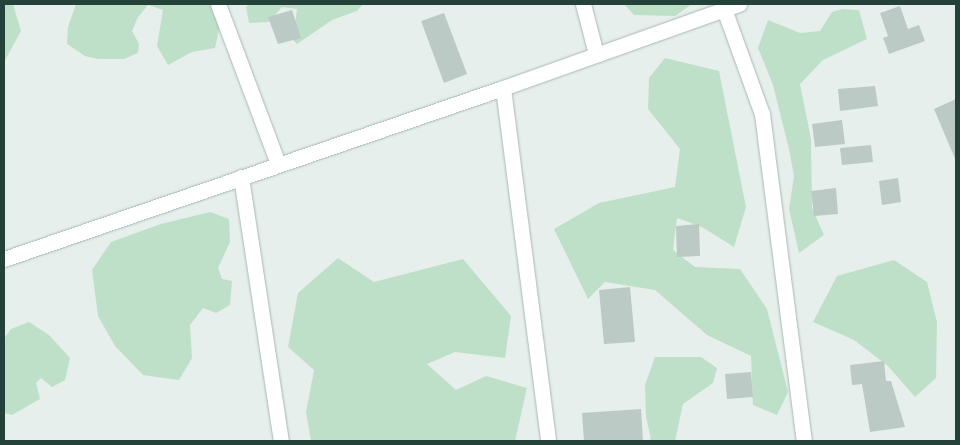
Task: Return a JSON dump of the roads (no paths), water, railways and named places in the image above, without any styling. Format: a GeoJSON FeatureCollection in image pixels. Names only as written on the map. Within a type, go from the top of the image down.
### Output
{"type":"FeatureCollection","features":[{"type":"Feature","properties":{"kind":"street"},"geometry":{"type":"LineString","coordinates":[[218,4],[278,164]]}},
{"type":"Feature","properties":{"kind":"street"},"geometry":{"type":"LineString","coordinates":[[583,4],[596,54]]}},
{"type":"Feature","properties":{"kind":"street"},"geometry":{"type":"LineString","coordinates":[[4,259],[503,88],[739,4]]}},
{"type":"Feature","properties":{"kind":"street"},"geometry":{"type":"LineString","coordinates":[[724,9],[762,114],[804,441]]}},
{"type":"Feature","properties":{"kind":"street"},"geometry":{"type":"LineString","coordinates":[[503,88],[548,441]]}},
{"type":"Feature","properties":{"kind":"street"},"geometry":{"type":"LineString","coordinates":[[241,177],[282,441]]}}]}
